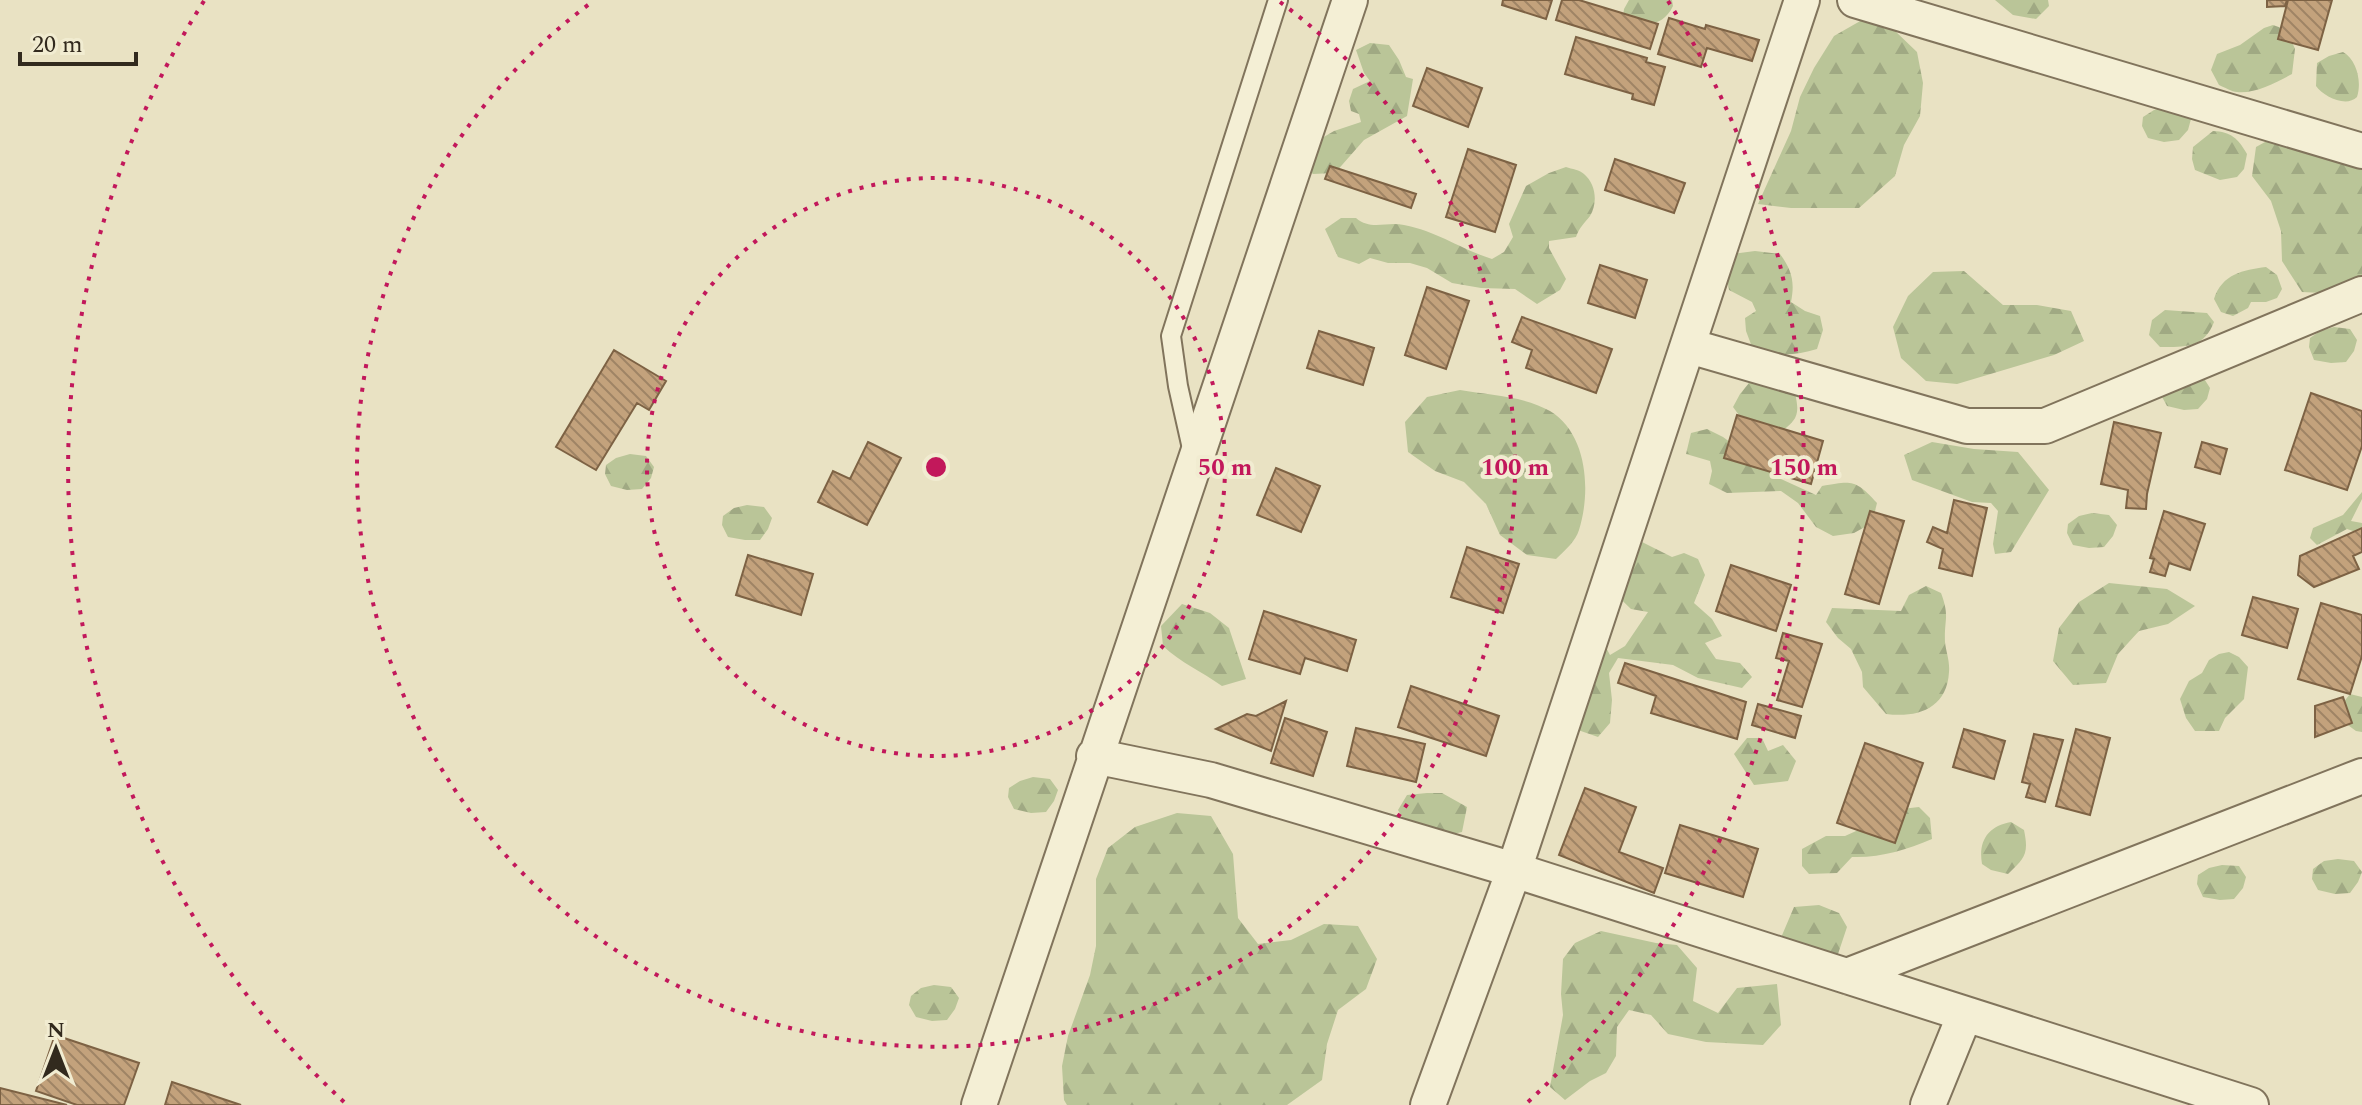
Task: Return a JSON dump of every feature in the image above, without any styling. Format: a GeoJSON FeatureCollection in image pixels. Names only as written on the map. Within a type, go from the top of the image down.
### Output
{"type":"FeatureCollection","features":[{"type":"Feature","properties":{"kind":"street"},"geometry":{"type":"LineString","coordinates":[[979,1105],[1350,0]]}},
{"type":"Feature","properties":{"kind":"street"},"geometry":{"type":"LineString","coordinates":[[1428,1105],[1514,870],[1802,0]]}},
{"type":"Feature","properties":{"kind":"street"},"geometry":{"type":"LineString","coordinates":[[1855,0],[2362,151]]}},
{"type":"Feature","properties":{"kind":"street"},"geometry":{"type":"LineString","coordinates":[[1689,346],[1967,426],[2045,426],[2362,294]]}},
{"type":"Feature","properties":{"kind":"street"},"geometry":{"type":"LineString","coordinates":[[1094,756],[1211,780],[1514,870],[2251,1105]]}},
{"type":"Feature","properties":{"kind":"street"},"geometry":{"type":"LineString","coordinates":[[1847,976],[2362,776]]}},
{"type":"Feature","properties":{"kind":"street"},"geometry":{"type":"LineString","coordinates":[[1928,1105],[1965,1014]]}},
{"type":"Feature","properties":{"kind":"lane"},"geometry":{"type":"LineString","coordinates":[[1194,460],[1171,336],[1278,0]]}},
{"type":"Feature","properties":{"kind":"green space"},"geometry":{"type":"Polygon","coordinates":[[[1629,0],[1672,0],[1673,6],[1663,19],[1645,23],[1623,17],[1629,0]]]}},
{"type":"Feature","properties":{"kind":"green space"},"geometry":{"type":"Polygon","coordinates":[[[1995,0],[2048,0],[2049,6],[2036,19],[2013,15],[1995,0]]]}},
{"type":"Feature","properties":{"kind":"green space"},"geometry":{"type":"Polygon","coordinates":[[[1862,20],[1893,29],[1917,52],[1923,83],[1920,116],[1904,145],[1895,176],[1859,208],[1791,208],[1758,204],[1791,131],[1800,97],[1814,68],[1834,36],[1862,20]]]}},
{"type":"Feature","properties":{"kind":"green space"},"geometry":{"type":"Polygon","coordinates":[[[2273,25],[2287,30],[2295,49],[2292,74],[2251,91],[2235,92],[2219,85],[2211,70],[2217,54],[2240,45],[2273,25]]]}},
{"type":"Feature","properties":{"kind":"green space"},"geometry":{"type":"Polygon","coordinates":[[[1370,43],[1389,45],[1406,77],[1413,79],[1407,116],[1364,140],[1335,173],[1313,174],[1303,165],[1317,141],[1334,131],[1361,122],[1359,114],[1351,111],[1349,101],[1353,89],[1370,81],[1356,50],[1370,43]]]}},
{"type":"Feature","properties":{"kind":"green space"},"geometry":{"type":"Polygon","coordinates":[[[2343,52],[2352,60],[2358,78],[2357,97],[2347,101],[2329,97],[2316,86],[2317,63],[2343,52]]]}},
{"type":"Feature","properties":{"kind":"green space"},"geometry":{"type":"Polygon","coordinates":[[[2167,106],[2184,108],[2191,119],[2188,130],[2179,140],[2164,142],[2148,138],[2142,126],[2143,117],[2167,106]]]}},
{"type":"Feature","properties":{"kind":"green space"},"geometry":{"type":"Polygon","coordinates":[[[2213,131],[2233,137],[2247,154],[2244,169],[2237,177],[2220,180],[2195,170],[2193,147],[2213,131]]]}},
{"type":"Feature","properties":{"kind":"green space"},"geometry":{"type":"Polygon","coordinates":[[[2285,131],[2362,166],[2362,289],[2342,294],[2302,292],[2282,261],[2281,231],[2271,201],[2252,176],[2256,147],[2285,131]]]}},
{"type":"Feature","properties":{"kind":"green space"},"geometry":{"type":"Polygon","coordinates":[[[1566,167],[1588,178],[1593,188],[1594,205],[1576,237],[1549,241],[1549,248],[1566,279],[1560,290],[1537,304],[1515,289],[1452,283],[1427,268],[1410,263],[1388,263],[1370,258],[1359,264],[1338,257],[1325,229],[1341,218],[1356,218],[1373,225],[1404,225],[1492,259],[1504,252],[1513,237],[1509,224],[1526,186],[1566,167]]]}},
{"type":"Feature","properties":{"kind":"green space"},"geometry":{"type":"Polygon","coordinates":[[[1755,251],[1780,254],[1792,276],[1791,302],[1820,316],[1823,330],[1817,349],[1784,354],[1768,353],[1752,347],[1745,318],[1756,311],[1752,302],[1729,290],[1726,272],[1732,254],[1755,251]]]}},
{"type":"Feature","properties":{"kind":"green space"},"geometry":{"type":"Polygon","coordinates":[[[2266,267],[2277,275],[2282,289],[2277,298],[2251,302],[2248,308],[2233,316],[2221,312],[2214,299],[2222,284],[2234,275],[2266,267]]]}},
{"type":"Feature","properties":{"kind":"green space"},"geometry":{"type":"Polygon","coordinates":[[[1964,271],[2003,305],[2037,305],[2071,311],[2084,341],[2054,355],[1957,384],[1926,381],[1901,358],[1893,327],[1908,296],[1933,272],[1964,271]]]}},
{"type":"Feature","properties":{"kind":"green space"},"geometry":{"type":"Polygon","coordinates":[[[2165,310],[2207,313],[2214,322],[2205,337],[2193,344],[2160,347],[2149,335],[2152,320],[2165,310]]]}},
{"type":"Feature","properties":{"kind":"green space"},"geometry":{"type":"Polygon","coordinates":[[[2334,327],[2350,329],[2357,340],[2354,351],[2346,362],[2314,360],[2309,347],[2310,338],[2334,327]]]}},
{"type":"Feature","properties":{"kind":"green space"},"geometry":{"type":"Polygon","coordinates":[[[2203,377],[2210,388],[2207,399],[2198,409],[2167,406],[2161,395],[2203,377]]]}},
{"type":"Feature","properties":{"kind":"green space"},"geometry":{"type":"Polygon","coordinates":[[[1772,381],[1793,385],[1797,402],[1794,420],[1776,435],[1747,426],[1733,407],[1749,383],[1772,381]]]}},
{"type":"Feature","properties":{"kind":"green space"},"geometry":{"type":"Polygon","coordinates":[[[1460,390],[1540,406],[1563,421],[1572,434],[1583,465],[1583,515],[1575,538],[1556,559],[1527,555],[1500,535],[1486,504],[1464,482],[1435,471],[1408,452],[1405,422],[1427,397],[1460,390]]]}},
{"type":"Feature","properties":{"kind":"green space"},"geometry":{"type":"Polygon","coordinates":[[[1707,429],[1781,479],[1816,495],[1822,486],[1847,483],[1858,486],[1877,503],[1872,523],[1854,533],[1833,536],[1816,527],[1798,503],[1781,491],[1727,493],[1709,484],[1712,471],[1710,461],[1686,454],[1691,433],[1707,429]]]}},
{"type":"Feature","properties":{"kind":"green space"},"geometry":{"type":"Polygon","coordinates":[[[1932,442],[2018,452],[2049,490],[2011,552],[1995,554],[1993,544],[1998,511],[1991,503],[1972,502],[1912,480],[1904,455],[1932,442]]]}},
{"type":"Feature","properties":{"kind":"green space"},"geometry":{"type":"Polygon","coordinates":[[[630,454],[646,456],[654,467],[651,478],[642,489],[627,490],[611,486],[605,474],[606,465],[630,454]]]}},
{"type":"Feature","properties":{"kind":"green space"},"geometry":{"type":"Polygon","coordinates":[[[2362,492],[2362,499],[2351,521],[2362,523],[2362,534],[2347,529],[2317,545],[2310,538],[2313,528],[2343,515],[2362,492]]]}},
{"type":"Feature","properties":{"kind":"green space"},"geometry":{"type":"Polygon","coordinates":[[[747,505],[764,507],[772,518],[760,540],[728,537],[722,525],[723,516],[734,508],[747,505]]]}},
{"type":"Feature","properties":{"kind":"green space"},"geometry":{"type":"Polygon","coordinates":[[[2092,513],[2109,515],[2117,525],[2113,536],[2104,547],[2073,545],[2067,533],[2068,524],[2079,516],[2092,513]]]}},
{"type":"Feature","properties":{"kind":"green space"},"geometry":{"type":"Polygon","coordinates":[[[1638,540],[1672,557],[1684,553],[1698,559],[1705,575],[1694,603],[1712,619],[1722,636],[1705,643],[1716,659],[1740,663],[1752,677],[1742,688],[1698,678],[1673,665],[1618,658],[1609,673],[1612,700],[1610,723],[1598,737],[1578,730],[1602,640],[1610,655],[1625,646],[1648,612],[1631,609],[1601,580],[1638,540]]]}},
{"type":"Feature","properties":{"kind":"green space"},"geometry":{"type":"Polygon","coordinates":[[[2109,583],[2167,589],[2195,606],[2168,624],[2139,631],[2118,654],[2106,683],[2073,685],[2053,661],[2059,628],[2079,602],[2109,583]]]}},
{"type":"Feature","properties":{"kind":"green space"},"geometry":{"type":"Polygon","coordinates":[[[1926,586],[1941,593],[1945,608],[1949,668],[1947,685],[1943,695],[1928,708],[1909,714],[1886,714],[1863,687],[1862,672],[1851,649],[1826,622],[1832,608],[1901,611],[1909,595],[1926,586]]]}},
{"type":"Feature","properties":{"kind":"green space"},"geometry":{"type":"Polygon","coordinates":[[[1182,604],[1210,613],[1229,628],[1246,679],[1222,686],[1163,646],[1161,626],[1182,604]]]}},
{"type":"Feature","properties":{"kind":"green space"},"geometry":{"type":"Polygon","coordinates":[[[2229,652],[2248,667],[2244,699],[2225,718],[2219,731],[2195,731],[2186,718],[2180,699],[2189,681],[2202,673],[2209,660],[2229,652]]]}},
{"type":"Feature","properties":{"kind":"green space"},"geometry":{"type":"Polygon","coordinates":[[[2350,694],[2362,697],[2362,732],[2341,720],[2339,708],[2350,694]]]}},
{"type":"Feature","properties":{"kind":"green space"},"geometry":{"type":"Polygon","coordinates":[[[1747,738],[1762,738],[1768,751],[1783,745],[1796,761],[1788,781],[1754,785],[1734,754],[1747,738]]]}},
{"type":"Feature","properties":{"kind":"green space"},"geometry":{"type":"Polygon","coordinates":[[[1033,777],[1050,779],[1058,790],[1046,812],[1014,809],[1008,797],[1009,788],[1033,777]]]}},
{"type":"Feature","properties":{"kind":"green space"},"geometry":{"type":"Polygon","coordinates":[[[1442,793],[1467,807],[1462,832],[1445,836],[1406,824],[1398,810],[1407,795],[1442,793]]]}},
{"type":"Feature","properties":{"kind":"green space"},"geometry":{"type":"Polygon","coordinates":[[[1919,807],[1930,818],[1932,839],[1893,852],[1852,857],[1837,873],[1809,874],[1802,866],[1802,849],[1826,836],[1845,836],[1893,810],[1919,807]]]}},
{"type":"Feature","properties":{"kind":"green space"},"geometry":{"type":"Polygon","coordinates":[[[1177,813],[1211,816],[1233,854],[1238,918],[1258,944],[1291,940],[1324,924],[1358,926],[1377,959],[1366,989],[1338,1010],[1327,1044],[1322,1080],[1287,1105],[1067,1105],[1062,1066],[1068,1036],[1090,975],[1096,946],[1096,879],[1108,848],[1135,827],[1177,813]]]}},
{"type":"Feature","properties":{"kind":"green space"},"geometry":{"type":"Polygon","coordinates":[[[2011,822],[2024,830],[2026,850],[2008,874],[1982,864],[1981,856],[1986,836],[1996,827],[2011,822]]]}},
{"type":"Feature","properties":{"kind":"green space"},"geometry":{"type":"Polygon","coordinates":[[[2324,861],[2354,861],[2362,872],[2358,882],[2350,893],[2318,890],[2312,879],[2313,869],[2324,861]]]}},
{"type":"Feature","properties":{"kind":"green space"},"geometry":{"type":"Polygon","coordinates":[[[2222,865],[2239,866],[2246,877],[2243,888],[2234,899],[2203,897],[2197,884],[2198,875],[2222,865]]]}},
{"type":"Feature","properties":{"kind":"green space"},"geometry":{"type":"Polygon","coordinates":[[[1819,905],[1839,913],[1847,927],[1837,957],[1780,940],[1794,907],[1819,905]]]}},
{"type":"Feature","properties":{"kind":"green space"},"geometry":{"type":"Polygon","coordinates":[[[1601,931],[1677,945],[1697,968],[1693,1001],[1718,1013],[1737,988],[1777,984],[1781,1025],[1763,1045],[1706,1042],[1668,1034],[1651,1015],[1629,1010],[1617,1027],[1616,1056],[1606,1073],[1565,1100],[1550,1087],[1563,1015],[1563,959],[1575,943],[1601,931]]]}},
{"type":"Feature","properties":{"kind":"green space"},"geometry":{"type":"Polygon","coordinates":[[[934,985],[951,987],[959,998],[947,1020],[932,1021],[916,1017],[909,1005],[911,996],[921,988],[934,985]]]}},
{"type":"Feature","properties":{"kind":"building"},"geometry":{"type":"Polygon","coordinates":[[[1503,0],[1552,0],[1546,19],[1502,5],[1503,0]]]}},
{"type":"Feature","properties":{"kind":"building"},"geometry":{"type":"Polygon","coordinates":[[[1562,0],[1579,0],[1658,24],[1650,49],[1556,20],[1562,0]]]}},
{"type":"Feature","properties":{"kind":"building"},"geometry":{"type":"Polygon","coordinates":[[[2267,0],[2287,0],[2285,6],[2267,7],[2267,0]]]}},
{"type":"Feature","properties":{"kind":"building"},"geometry":{"type":"Polygon","coordinates":[[[2288,0],[2332,0],[2318,50],[2278,39],[2288,0]]]}},
{"type":"Feature","properties":{"kind":"building"},"geometry":{"type":"Polygon","coordinates":[[[1669,18],[1759,40],[1752,61],[1707,48],[1701,67],[1658,54],[1669,18]]]}},
{"type":"Feature","properties":{"kind":"building"},"geometry":{"type":"Polygon","coordinates":[[[1576,37],[1647,58],[1646,62],[1665,67],[1654,105],[1632,99],[1633,94],[1565,74],[1576,37]]]}},
{"type":"Feature","properties":{"kind":"building"},"geometry":{"type":"Polygon","coordinates":[[[1427,68],[1482,88],[1468,127],[1413,106],[1427,68]]]}},
{"type":"Feature","properties":{"kind":"building"},"geometry":{"type":"Polygon","coordinates":[[[1468,149],[1516,165],[1495,232],[1446,217],[1468,149]]]}},
{"type":"Feature","properties":{"kind":"building"},"geometry":{"type":"Polygon","coordinates":[[[1615,159],[1685,183],[1674,213],[1605,190],[1615,159]]]}},
{"type":"Feature","properties":{"kind":"building"},"geometry":{"type":"Polygon","coordinates":[[[1330,166],[1416,194],[1411,208],[1325,179],[1330,166]]]}},
{"type":"Feature","properties":{"kind":"building"},"geometry":{"type":"Polygon","coordinates":[[[1600,265],[1647,280],[1635,318],[1588,303],[1600,265]]]}},
{"type":"Feature","properties":{"kind":"building"},"geometry":{"type":"Polygon","coordinates":[[[1427,287],[1469,301],[1446,369],[1405,355],[1427,287]]]}},
{"type":"Feature","properties":{"kind":"building"},"geometry":{"type":"Polygon","coordinates":[[[1522,317],[1612,349],[1596,393],[1526,368],[1532,350],[1512,342],[1522,317]]]}},
{"type":"Feature","properties":{"kind":"building"},"geometry":{"type":"Polygon","coordinates":[[[1319,331],[1374,348],[1363,385],[1307,368],[1319,331]]]}},
{"type":"Feature","properties":{"kind":"building"},"geometry":{"type":"Polygon","coordinates":[[[614,350],[666,381],[649,410],[637,403],[596,470],[556,447],[614,350]]]}},
{"type":"Feature","properties":{"kind":"building"},"geometry":{"type":"Polygon","coordinates":[[[2311,393],[2362,411],[2362,446],[2347,490],[2285,470],[2311,393]]]}},
{"type":"Feature","properties":{"kind":"building"},"geometry":{"type":"Polygon","coordinates":[[[1737,415],[1823,441],[1811,484],[1724,458],[1737,415]]]}},
{"type":"Feature","properties":{"kind":"building"},"geometry":{"type":"Polygon","coordinates":[[[2114,422],[2161,433],[2146,509],[2126,508],[2128,490],[2101,484],[2114,422]]]}},
{"type":"Feature","properties":{"kind":"building"},"geometry":{"type":"Polygon","coordinates":[[[868,442],[901,458],[867,525],[818,502],[833,471],[850,479],[868,442]]]}},
{"type":"Feature","properties":{"kind":"building"},"geometry":{"type":"Polygon","coordinates":[[[2202,442],[2227,449],[2220,474],[2195,467],[2202,442]]]}},
{"type":"Feature","properties":{"kind":"building"},"geometry":{"type":"Polygon","coordinates":[[[1276,468],[1320,486],[1301,532],[1257,515],[1276,468]]]}},
{"type":"Feature","properties":{"kind":"building"},"geometry":{"type":"Polygon","coordinates":[[[1954,500],[1987,508],[1972,576],[1939,568],[1943,549],[1927,542],[1933,527],[1947,533],[1954,500]]]}},
{"type":"Feature","properties":{"kind":"building"},"geometry":{"type":"Polygon","coordinates":[[[1870,511],[1904,521],[1879,604],[1845,594],[1870,511]]]}},
{"type":"Feature","properties":{"kind":"building"},"geometry":{"type":"Polygon","coordinates":[[[2164,511],[2205,524],[2190,570],[2169,563],[2165,576],[2150,572],[2154,559],[2150,558],[2164,511]]]}},
{"type":"Feature","properties":{"kind":"building"},"geometry":{"type":"Polygon","coordinates":[[[2362,528],[2362,552],[2353,556],[2359,569],[2314,587],[2298,575],[2300,556],[2362,528]]]}},
{"type":"Feature","properties":{"kind":"building"},"geometry":{"type":"Polygon","coordinates":[[[1467,547],[1519,564],[1503,613],[1451,597],[1467,547]]]}},
{"type":"Feature","properties":{"kind":"building"},"geometry":{"type":"Polygon","coordinates":[[[748,555],[813,574],[801,615],[736,595],[748,555]]]}},
{"type":"Feature","properties":{"kind":"building"},"geometry":{"type":"Polygon","coordinates":[[[1731,565],[1791,585],[1776,631],[1716,611],[1731,565]]]}},
{"type":"Feature","properties":{"kind":"building"},"geometry":{"type":"Polygon","coordinates":[[[2253,597],[2298,609],[2287,648],[2242,635],[2253,597]]]}},
{"type":"Feature","properties":{"kind":"building"},"geometry":{"type":"Polygon","coordinates":[[[2321,603],[2362,615],[2362,656],[2350,694],[2298,679],[2321,603]]]}},
{"type":"Feature","properties":{"kind":"building"},"geometry":{"type":"Polygon","coordinates":[[[1264,611],[1356,640],[1347,671],[1305,658],[1300,674],[1249,659],[1264,611]]]}},
{"type":"Feature","properties":{"kind":"building"},"geometry":{"type":"Polygon","coordinates":[[[1783,633],[1822,644],[1802,707],[1777,700],[1789,661],[1776,658],[1783,633]]]}},
{"type":"Feature","properties":{"kind":"building"},"geometry":{"type":"Polygon","coordinates":[[[1625,663],[1746,702],[1737,739],[1651,713],[1656,696],[1618,683],[1625,663]]]}},
{"type":"Feature","properties":{"kind":"building"},"geometry":{"type":"Polygon","coordinates":[[[1411,686],[1499,716],[1486,756],[1398,727],[1411,686]]]}},
{"type":"Feature","properties":{"kind":"building"},"geometry":{"type":"Polygon","coordinates":[[[2343,697],[2352,723],[2315,737],[2315,706],[2343,697]]]}},
{"type":"Feature","properties":{"kind":"building"},"geometry":{"type":"Polygon","coordinates":[[[1286,701],[1271,751],[1216,729],[1247,714],[1256,716],[1286,701]]]}},
{"type":"Feature","properties":{"kind":"building"},"geometry":{"type":"Polygon","coordinates":[[[1758,704],[1801,716],[1795,738],[1752,725],[1758,704]]]}},
{"type":"Feature","properties":{"kind":"building"},"geometry":{"type":"Polygon","coordinates":[[[1285,718],[1327,732],[1313,776],[1271,763],[1285,718]]]}},
{"type":"Feature","properties":{"kind":"building"},"geometry":{"type":"Polygon","coordinates":[[[1356,728],[1425,744],[1416,782],[1347,766],[1356,728]]]}},
{"type":"Feature","properties":{"kind":"building"},"geometry":{"type":"Polygon","coordinates":[[[1964,729],[2005,741],[1994,779],[1953,767],[1964,729]]]}},
{"type":"Feature","properties":{"kind":"building"},"geometry":{"type":"Polygon","coordinates":[[[2076,729],[2110,738],[2090,815],[2056,806],[2076,729]]]}},
{"type":"Feature","properties":{"kind":"building"},"geometry":{"type":"Polygon","coordinates":[[[2034,734],[2063,740],[2045,802],[2026,797],[2030,784],[2022,782],[2034,734]]]}},
{"type":"Feature","properties":{"kind":"building"},"geometry":{"type":"Polygon","coordinates":[[[1865,743],[1923,763],[1895,843],[1837,823],[1865,743]]]}},
{"type":"Feature","properties":{"kind":"building"},"geometry":{"type":"Polygon","coordinates":[[[1585,788],[1636,807],[1619,852],[1663,868],[1654,893],[1559,855],[1585,788]]]}},
{"type":"Feature","properties":{"kind":"building"},"geometry":{"type":"Polygon","coordinates":[[[1680,825],[1758,849],[1743,897],[1665,873],[1680,825]]]}},
{"type":"Feature","properties":{"kind":"building"},"geometry":{"type":"Polygon","coordinates":[[[55,1035],[139,1063],[124,1105],[77,1105],[36,1091],[55,1035]]]}},
{"type":"Feature","properties":{"kind":"building"},"geometry":{"type":"Polygon","coordinates":[[[172,1082],[241,1105],[165,1105],[172,1082]]]}},
{"type":"Feature","properties":{"kind":"building"},"geometry":{"type":"Polygon","coordinates":[[[0,1088],[67,1105],[0,1105],[0,1088]]]}}]}
